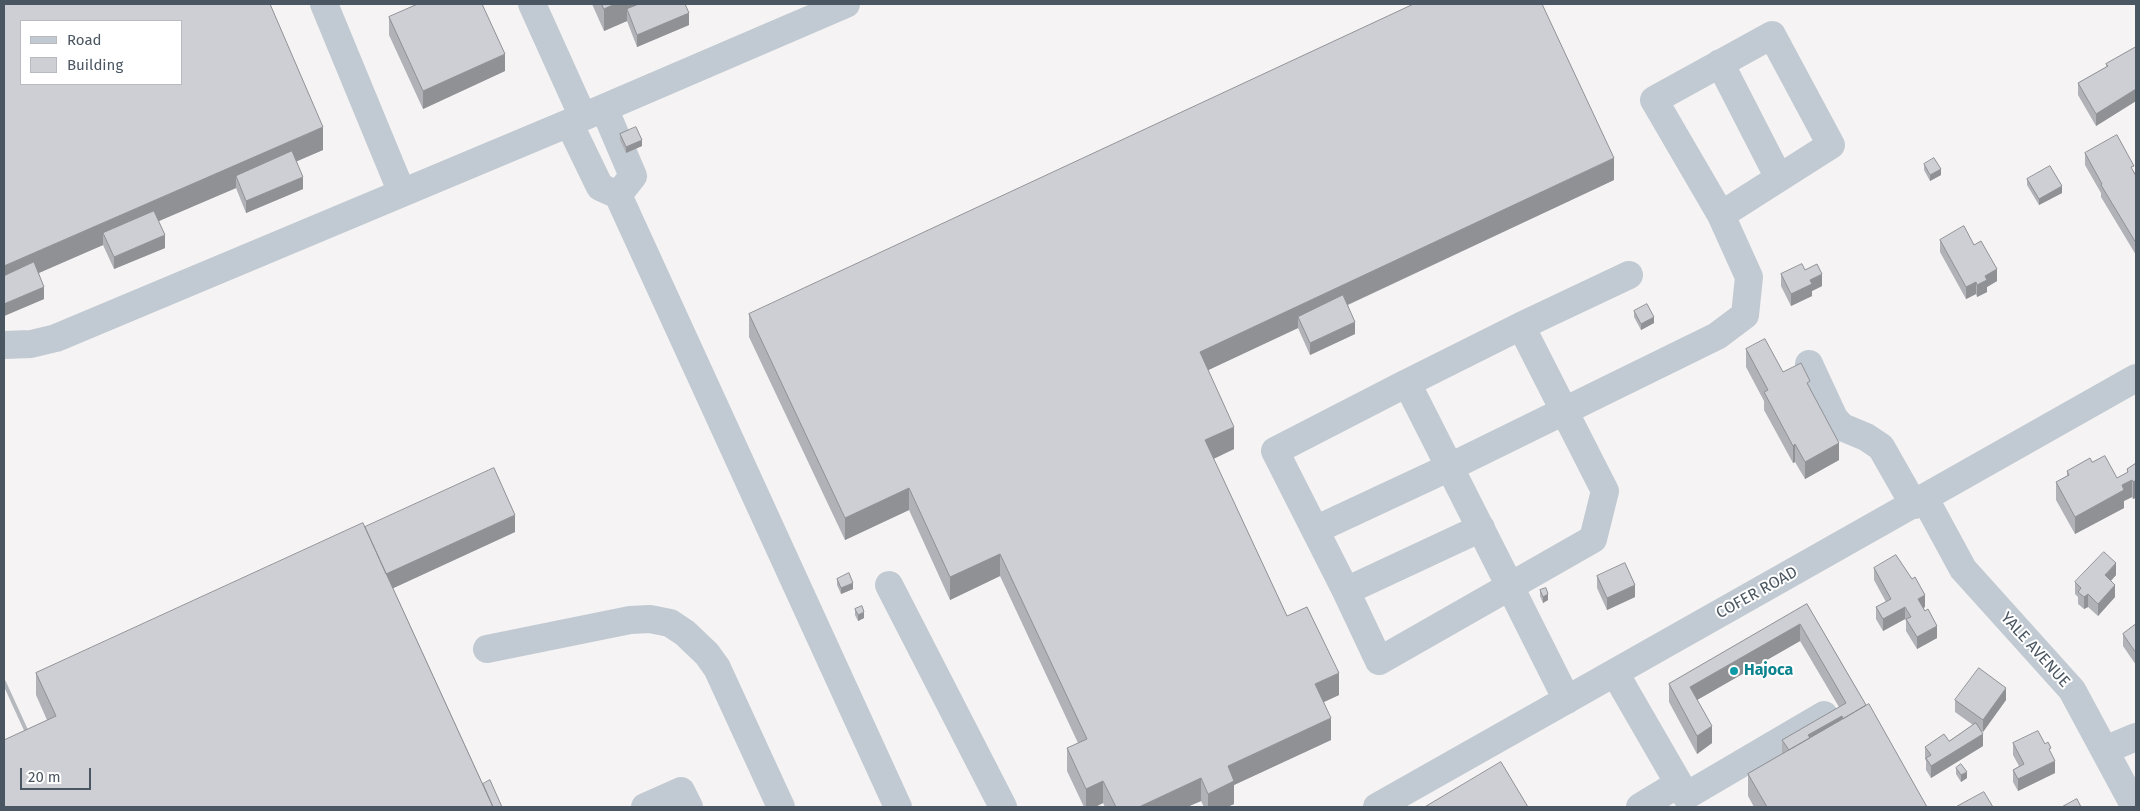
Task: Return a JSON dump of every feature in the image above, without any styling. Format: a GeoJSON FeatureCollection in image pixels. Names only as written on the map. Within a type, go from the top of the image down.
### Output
{"type":"FeatureCollection","features":[{"type":"Feature","properties":{"kind":"street"},"geometry":{"type":"LineString","coordinates":[[324,4],[402,193]]}},
{"type":"Feature","properties":{"kind":"street"},"geometry":{"type":"LineString","coordinates":[[532,4],[585,116],[633,176],[618,195]]}},
{"type":"Feature","properties":{"kind":"street"},"geometry":{"type":"LineString","coordinates":[[4,345],[31,344],[56,338],[585,116],[846,4]]}},
{"type":"Feature","properties":{"kind":"street"},"geometry":{"type":"LineString","coordinates":[[1315,530],[1565,412],[1717,336],[1745,315],[1749,277],[1721,215],[1654,100],[1772,35],[1831,145],[1721,215]]}},
{"type":"Feature","properties":{"kind":"street"},"geometry":{"type":"LineString","coordinates":[[1720,63],[1779,178]]}},
{"type":"Feature","properties":{"kind":"street"},"geometry":{"type":"LineString","coordinates":[[585,116],[600,187],[618,195],[898,807]]}},
{"type":"Feature","properties":{"kind":"street"},"geometry":{"type":"LineString","coordinates":[[1521,326],[1605,491],[1593,539],[1379,661],[1275,450],[1521,326],[1628,275]]}},
{"type":"Feature","properties":{"kind":"street","name":"YALE AVENUE"},"geometry":{"type":"LineString","coordinates":[[1809,364],[1834,418],[1842,427],[1866,436],[1881,447],[1901,479],[1920,502],[1963,569],[2072,690],[2135,807]]}},
{"type":"Feature","properties":{"kind":"street","name":"COFER ROAD"},"geometry":{"type":"LineString","coordinates":[[1377,807],[1920,502],[2136,378]]}},
{"type":"Feature","properties":{"kind":"street"},"geometry":{"type":"LineString","coordinates":[[1407,383],[1567,700]]}},
{"type":"Feature","properties":{"kind":"street"},"geometry":{"type":"LineString","coordinates":[[1346,591],[1481,528]]}},
{"type":"Feature","properties":{"kind":"street"},"geometry":{"type":"LineString","coordinates":[[888,585],[1003,807]]}},
{"type":"Feature","properties":{"kind":"street"},"geometry":{"type":"LineString","coordinates":[[487,649],[630,620],[650,619],[670,623],[696,642],[717,668],[781,807]]}},
{"type":"Feature","properties":{"kind":"street"},"geometry":{"type":"LineString","coordinates":[[1614,674],[1686,796],[1824,715]]}},
{"type":"Feature","properties":{"kind":"street"},"geometry":{"type":"LineString","coordinates":[[2105,750],[2136,737]]}},
{"type":"Feature","properties":{"kind":"street"},"geometry":{"type":"LineString","coordinates":[[1640,807],[1678,784]]}},
{"type":"Feature","properties":{"kind":"street"},"geometry":{"type":"LineString","coordinates":[[645,807],[681,791],[689,807]]}},
{"type":"Feature","properties":{"kind":"building"},"geometry":{"type":"Polygon","coordinates":[[[4,4],[270,4],[323,127],[4,266],[4,4]]]}},
{"type":"Feature","properties":{"kind":"building"},"geometry":{"type":"Polygon","coordinates":[[[418,4],[482,4],[505,54],[423,91],[389,17],[418,4]]]}},
{"type":"Feature","properties":{"kind":"building"},"geometry":{"type":"Polygon","coordinates":[[[602,4],[615,4],[604,9],[602,4]]]}},
{"type":"Feature","properties":{"kind":"building"},"geometry":{"type":"Polygon","coordinates":[[[639,4],[685,4],[689,13],[637,35],[627,9],[639,4]]]}},
{"type":"Feature","properties":{"kind":"building"},"geometry":{"type":"Polygon","coordinates":[[[1414,4],[1542,4],[1614,158],[1200,352],[1234,427],[1205,440],[1287,616],[1307,607],[1339,673],[1315,684],[1331,718],[1228,766],[1234,781],[1208,794],[1201,778],[1139,807],[1116,807],[1103,781],[1086,789],[1067,748],[1087,739],[1000,554],[950,577],[909,488],[845,518],[749,314],[1414,4]]]}},
{"type":"Feature","properties":{"kind":"building"},"geometry":{"type":"Polygon","coordinates":[[[2136,47],[2136,89],[2096,114],[2078,83],[2136,47]]]}},
{"type":"Feature","properties":{"kind":"building"},"geometry":{"type":"Polygon","coordinates":[[[636,127],[642,140],[626,147],[620,134],[636,127]]]}},
{"type":"Feature","properties":{"kind":"building"},"geometry":{"type":"Polygon","coordinates":[[[2117,135],[2134,166],[2131,167],[2136,176],[2136,243],[2101,185],[2085,153],[2117,135]]]}},
{"type":"Feature","properties":{"kind":"building"},"geometry":{"type":"Polygon","coordinates":[[[292,151],[303,177],[246,201],[236,176],[292,151]]]}},
{"type":"Feature","properties":{"kind":"building"},"geometry":{"type":"Polygon","coordinates":[[[1934,158],[1941,169],[1930,175],[1924,164],[1934,158]]]}},
{"type":"Feature","properties":{"kind":"building"},"geometry":{"type":"Polygon","coordinates":[[[2050,166],[2062,186],[2039,199],[2027,179],[2050,166]]]}},
{"type":"Feature","properties":{"kind":"building"},"geometry":{"type":"Polygon","coordinates":[[[154,211],[165,235],[114,257],[103,233],[154,211]]]}},
{"type":"Feature","properties":{"kind":"building"},"geometry":{"type":"Polygon","coordinates":[[[1964,226],[1974,245],[1981,241],[1997,269],[1985,276],[1987,280],[1977,285],[1976,282],[1966,287],[1940,240],[1964,226]]]}},
{"type":"Feature","properties":{"kind":"building"},"geometry":{"type":"Polygon","coordinates":[[[34,262],[44,287],[4,304],[4,276],[34,262]]]}},
{"type":"Feature","properties":{"kind":"building"},"geometry":{"type":"Polygon","coordinates":[[[1802,264],[1805,270],[1817,264],[1822,274],[1810,280],[1812,284],[1791,294],[1781,274],[1802,264]]]}},
{"type":"Feature","properties":{"kind":"building"},"geometry":{"type":"Polygon","coordinates":[[[1343,295],[1355,322],[1310,343],[1298,317],[1343,295]]]}},
{"type":"Feature","properties":{"kind":"building"},"geometry":{"type":"Polygon","coordinates":[[[1647,304],[1654,317],[1641,324],[1634,311],[1647,304]]]}},
{"type":"Feature","properties":{"kind":"building"},"geometry":{"type":"Polygon","coordinates":[[[1765,339],[1783,372],[1801,363],[1810,381],[1807,383],[1839,443],[1805,462],[1795,444],[1793,446],[1764,392],[1768,390],[1746,349],[1765,339]]]}},
{"type":"Feature","properties":{"kind":"building"},"geometry":{"type":"Polygon","coordinates":[[[2105,456],[2117,478],[2128,472],[2127,469],[2136,463],[2136,480],[2122,485],[2124,490],[2075,517],[2056,482],[2069,475],[2067,471],[2090,458],[2092,462],[2105,456]]]}},
{"type":"Feature","properties":{"kind":"building"},"geometry":{"type":"Polygon","coordinates":[[[494,468],[515,515],[386,574],[365,527],[494,468]]]}},
{"type":"Feature","properties":{"kind":"building"},"geometry":{"type":"Polygon","coordinates":[[[363,523],[493,807],[4,807],[4,740],[56,716],[36,673],[363,523]]]}},
{"type":"Feature","properties":{"kind":"building"},"geometry":{"type":"Polygon","coordinates":[[[2104,552],[2116,563],[2105,575],[2115,585],[2098,604],[2088,594],[2084,597],[2078,592],[2081,588],[2075,582],[2104,552]]]}},
{"type":"Feature","properties":{"kind":"building"},"geometry":{"type":"Polygon","coordinates":[[[1896,555],[1912,579],[1915,577],[1925,595],[1918,599],[1925,611],[1928,609],[1937,626],[1917,637],[1906,619],[1911,617],[1905,607],[1883,619],[1876,607],[1891,599],[1874,568],[1896,555]]]}},
{"type":"Feature","properties":{"kind":"building"},"geometry":{"type":"Polygon","coordinates":[[[1625,563],[1635,585],[1607,598],[1597,576],[1625,563]]]}},
{"type":"Feature","properties":{"kind":"building"},"geometry":{"type":"Polygon","coordinates":[[[849,573],[853,583],[841,588],[837,579],[849,573]]]}},
{"type":"Feature","properties":{"kind":"building"},"geometry":{"type":"Polygon","coordinates":[[[1546,588],[1548,594],[1543,597],[1540,590],[1546,588]]]}},
{"type":"Feature","properties":{"kind":"building"},"geometry":{"type":"Polygon","coordinates":[[[1807,604],[1866,705],[1843,719],[1842,716],[1808,735],[1810,738],[1789,750],[1782,740],[1846,703],[1800,624],[1690,687],[1712,726],[1697,736],[1669,684],[1807,604]]]}},
{"type":"Feature","properties":{"kind":"building"},"geometry":{"type":"Polygon","coordinates":[[[862,606],[864,612],[858,615],[855,609],[862,606]]]}},
{"type":"Feature","properties":{"kind":"building"},"geometry":{"type":"Polygon","coordinates":[[[2136,624],[2136,653],[2123,634],[2136,624]]]}},
{"type":"Feature","properties":{"kind":"building"},"geometry":{"type":"Polygon","coordinates":[[[1979,668],[2006,688],[1983,720],[1955,700],[1979,668]]]}},
{"type":"Feature","properties":{"kind":"building"},"geometry":{"type":"Polygon","coordinates":[[[1869,704],[1927,807],[1767,807],[1748,774],[1869,704]]]}},
{"type":"Feature","properties":{"kind":"building"},"geometry":{"type":"Polygon","coordinates":[[[1976,723],[1983,734],[1931,766],[1926,758],[1931,755],[1925,747],[1944,734],[1949,741],[1976,723]]]}},
{"type":"Feature","properties":{"kind":"building"},"geometry":{"type":"Polygon","coordinates":[[[2038,731],[2045,744],[2048,742],[2055,761],[2018,779],[2013,770],[2024,764],[2013,743],[2038,731]]]}},
{"type":"Feature","properties":{"kind":"building"},"geometry":{"type":"Polygon","coordinates":[[[1501,762],[1528,807],[1425,807],[1501,762]]]}},
{"type":"Feature","properties":{"kind":"building"},"geometry":{"type":"Polygon","coordinates":[[[1961,764],[1967,772],[1961,775],[1956,768],[1961,764]]]}},
{"type":"Feature","properties":{"kind":"building"},"geometry":{"type":"Polygon","coordinates":[[[490,780],[502,807],[493,807],[483,784],[490,780]]]}},
{"type":"Feature","properties":{"kind":"building"},"geometry":{"type":"Polygon","coordinates":[[[1984,792],[1993,807],[1956,807],[1984,792]]]}},
{"type":"Feature","properties":{"kind":"building"},"geometry":{"type":"Polygon","coordinates":[[[2077,799],[2081,807],[2062,807],[2077,799]]]}},
{"type":"Feature","properties":{"kind":"railway"},"geometry":{"type":"LineString","coordinates":[[4,682],[31,741]]}},
{"type":"Feature","properties":{"kind":"place","name":"Hajoca"},"geometry":{"type":"Point","coordinates":[1734,671]}}]}
